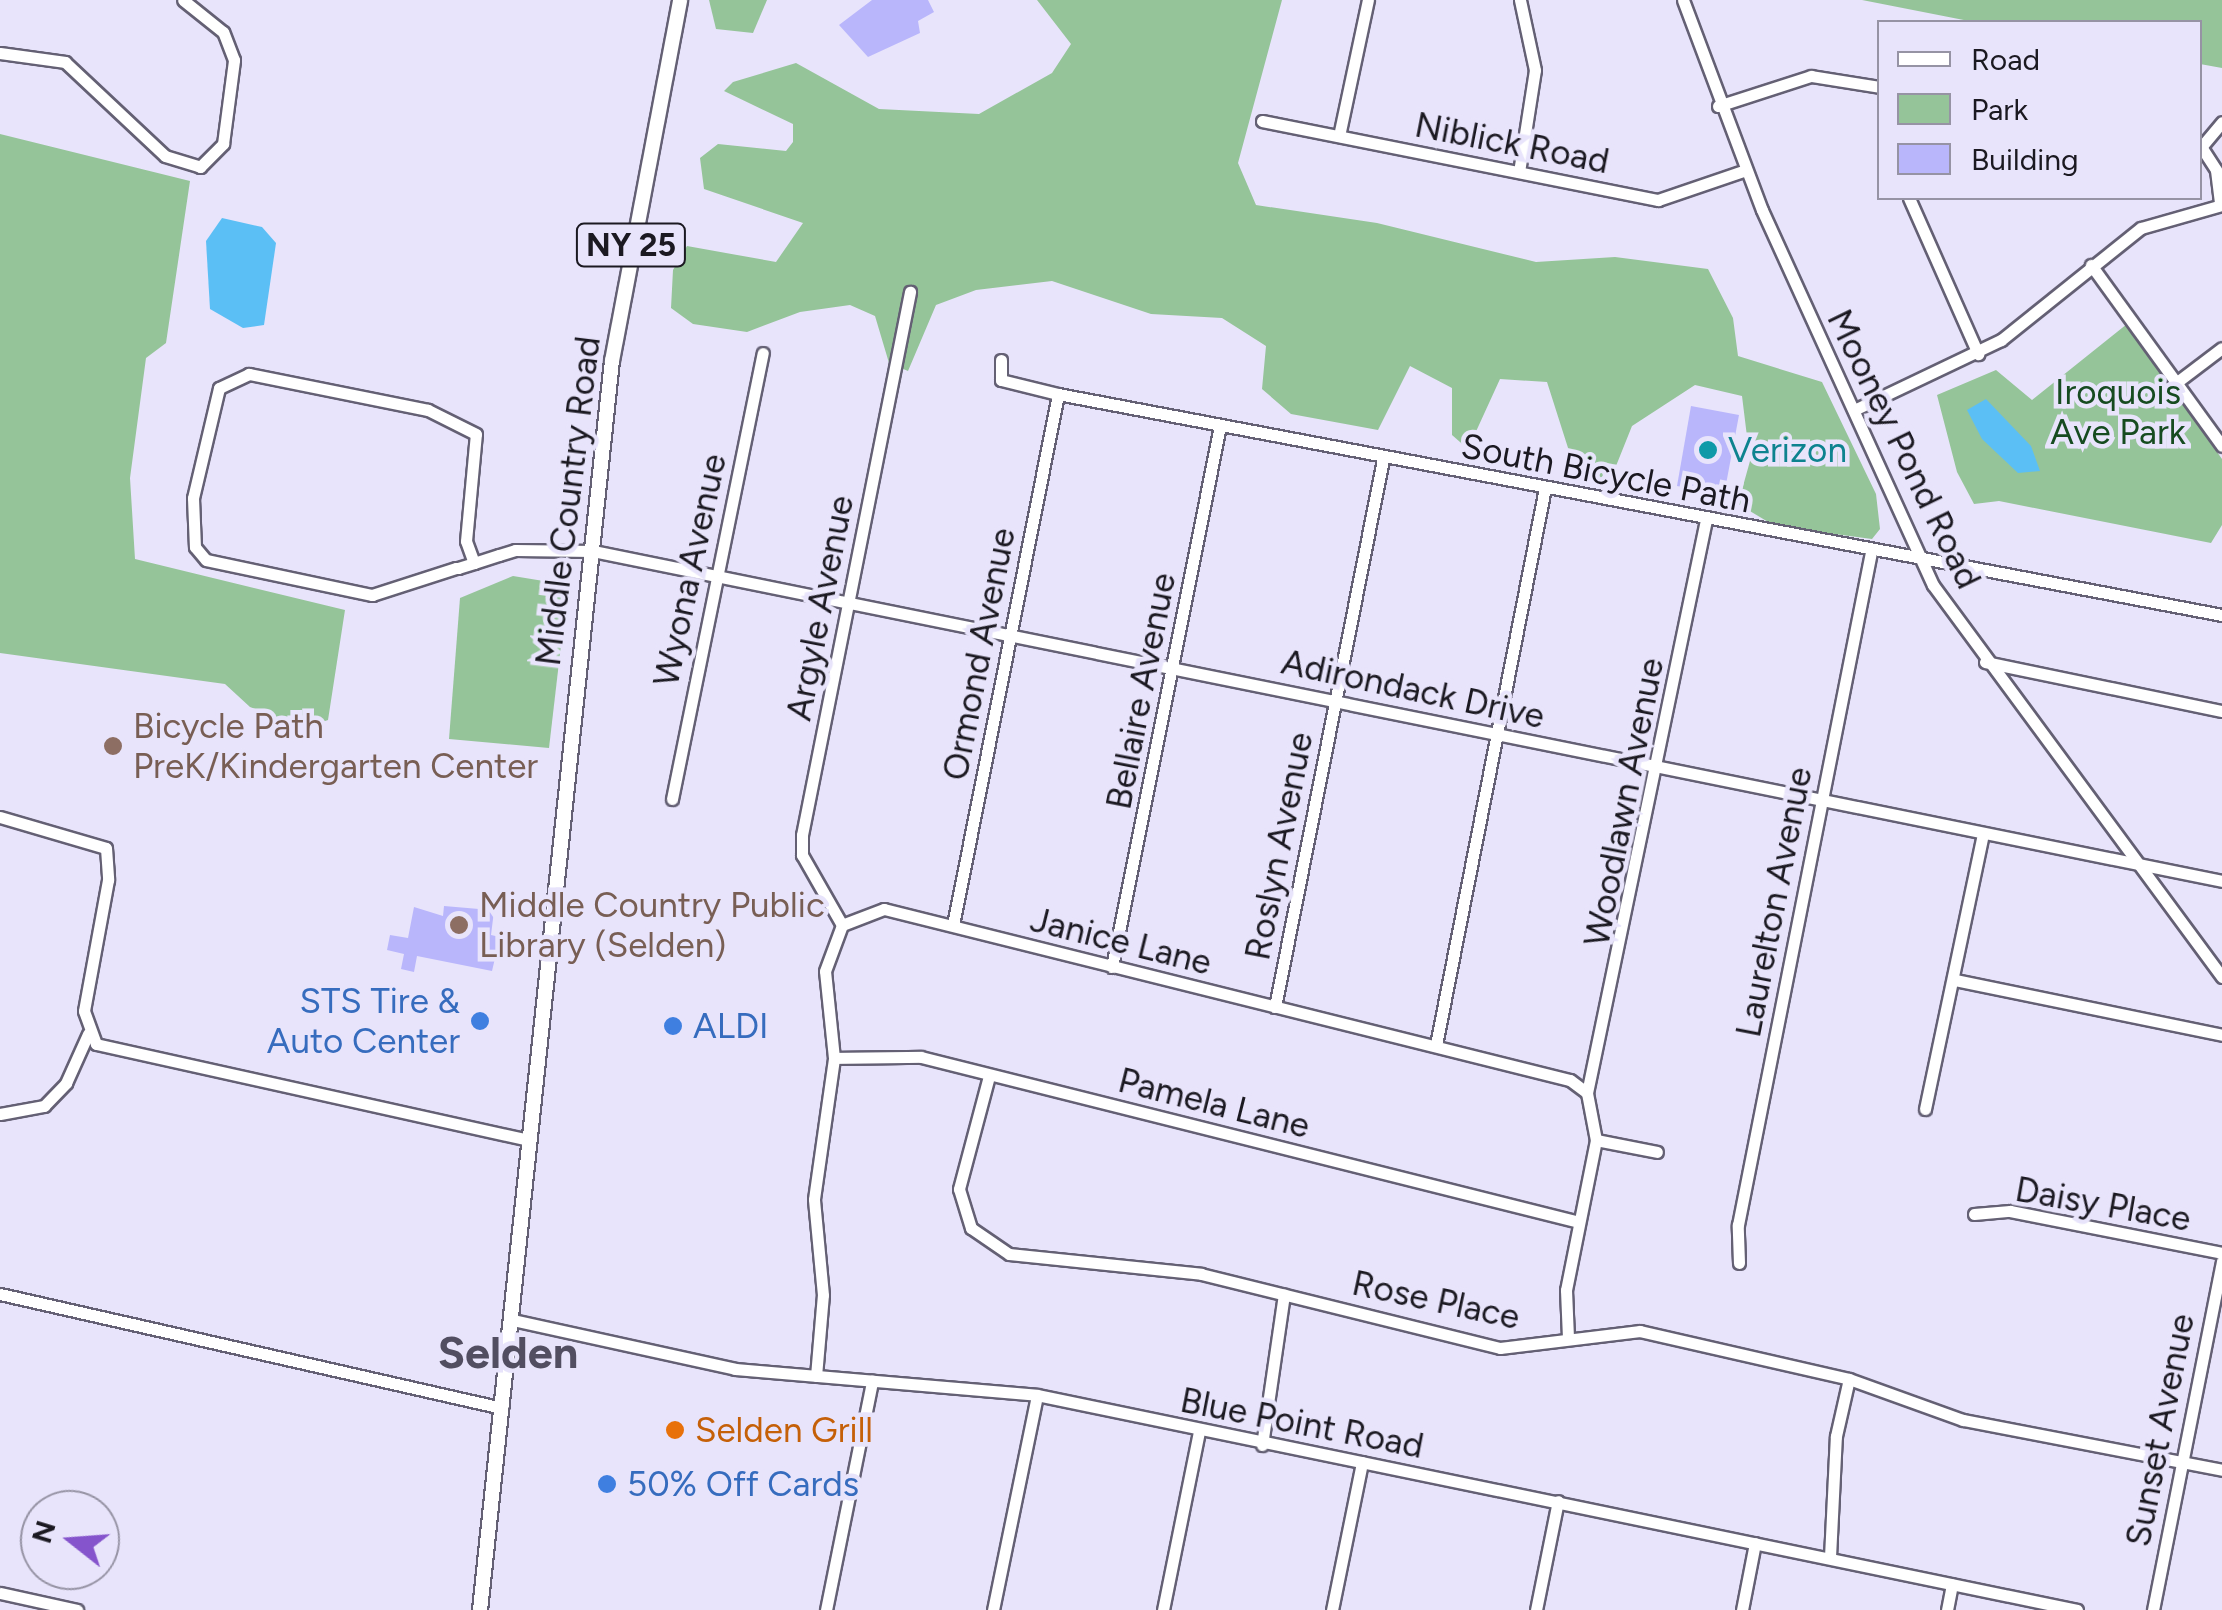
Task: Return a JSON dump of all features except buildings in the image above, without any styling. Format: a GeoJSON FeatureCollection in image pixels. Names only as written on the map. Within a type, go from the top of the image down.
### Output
{"type":"FeatureCollection","features":[{"type":"Feature","properties":{"kind":"main road","name":"Middle Country Road"},"geometry":{"type":"LineString","coordinates":[[480,1610],[513,1320],[528,1140],[627,256],[680,0]]}},
{"type":"Feature","properties":{"kind":"street"},"geometry":{"type":"LineString","coordinates":[[0,52],[66,62],[165,156],[200,167],[224,144],[234,60],[223,32],[183,0]]}},
{"type":"Feature","properties":{"kind":"street"},"geometry":{"type":"LineString","coordinates":[[1339,136],[1368,0]]}},
{"type":"Feature","properties":{"kind":"street"},"geometry":{"type":"LineString","coordinates":[[1519,172],[1535,70],[1520,0]]}},
{"type":"Feature","properties":{"kind":"street","name":"Mooney Pond Road"},"geometry":{"type":"LineString","coordinates":[[1683,0],[1718,106],[1919,558],[1985,662],[2222,977]]}},
{"type":"Feature","properties":{"kind":"street"},"geometry":{"type":"LineString","coordinates":[[1718,106],[1811,76],[1877,87]]}},
{"type":"Feature","properties":{"kind":"street","name":"Niblick Road"},"geometry":{"type":"LineString","coordinates":[[1262,121],[1658,200],[1746,170]]}},
{"type":"Feature","properties":{"kind":"street"},"geometry":{"type":"LineString","coordinates":[[2202,145],[2222,122]]}},
{"type":"Feature","properties":{"kind":"street"},"geometry":{"type":"LineString","coordinates":[[1854,410],[1978,354],[2140,228],[2221,205],[2216,170],[2202,148]]}},
{"type":"Feature","properties":{"kind":"street"},"geometry":{"type":"LineString","coordinates":[[1910,200],[1978,354]]}},
{"type":"Feature","properties":{"kind":"street"},"geometry":{"type":"LineString","coordinates":[[2090,265],[2222,446]]}},
{"type":"Feature","properties":{"kind":"street","name":"Argyle Avenue"},"geometry":{"type":"LineString","coordinates":[[842,924],[802,855],[802,835],[910,292]]}},
{"type":"Feature","properties":{"kind":"street"},"geometry":{"type":"LineString","coordinates":[[2176,382],[2222,348]]}},
{"type":"Feature","properties":{"kind":"street","name":"Wyona Avenue"},"geometry":{"type":"LineString","coordinates":[[672,798],[763,353]]}},
{"type":"Feature","properties":{"kind":"street","name":"South Bicycle Path"},"geometry":{"type":"LineString","coordinates":[[1001,360],[1002,380],[1058,394],[1383,460],[2222,615]]}},
{"type":"Feature","properties":{"kind":"street","name":"Adirondack Drive"},"geometry":{"type":"LineString","coordinates":[[474,563],[466,541],[476,434],[428,410],[249,374],[219,388],[192,498],[194,548],[206,560],[372,596],[515,550],[592,552],[2222,881]]}},
{"type":"Feature","properties":{"kind":"street","name":"Ormond Avenue"},"geometry":{"type":"LineString","coordinates":[[954,925],[1058,394]]}},
{"type":"Feature","properties":{"kind":"street","name":"Bellaire Avenue"},"geometry":{"type":"LineString","coordinates":[[1112,967],[1175,668],[1220,426]]}},
{"type":"Feature","properties":{"kind":"street","name":"Roslyn Avenue"},"geometry":{"type":"LineString","coordinates":[[1275,1007],[1383,460]]}},
{"type":"Feature","properties":{"kind":"street"},"geometry":{"type":"LineString","coordinates":[[1436,1044],[1545,488]]}},
{"type":"Feature","properties":{"kind":"street","name":"Woodlawn Avenue"},"geometry":{"type":"LineString","coordinates":[[1588,1093],[1660,769],[1706,520]]}},
{"type":"Feature","properties":{"kind":"street","name":"Laurelton Avenue"},"geometry":{"type":"LineString","coordinates":[[1739,1263],[1738,1226],[1871,552]]}},
{"type":"Feature","properties":{"kind":"street"},"geometry":{"type":"LineString","coordinates":[[1985,662],[2222,711]]}},
{"type":"Feature","properties":{"kind":"street"},"geometry":{"type":"LineString","coordinates":[[0,817],[106,848],[108,880],[84,1011],[88,1034],[66,1083],[44,1106],[0,1114]]}},
{"type":"Feature","properties":{"kind":"street"},"geometry":{"type":"LineString","coordinates":[[1925,1109],[1983,834]]}},
{"type":"Feature","properties":{"kind":"street","name":"Janice Lane"},"geometry":{"type":"LineString","coordinates":[[842,924],[884,909],[1551,1072],[1588,1093]]}},
{"type":"Feature","properties":{"kind":"street"},"geometry":{"type":"LineString","coordinates":[[816,1376],[822,1295],[814,1199],[834,1058],[825,970],[842,924]]}},
{"type":"Feature","properties":{"kind":"street"},"geometry":{"type":"LineString","coordinates":[[1955,980],[2222,1035]]}},
{"type":"Feature","properties":{"kind":"street"},"geometry":{"type":"LineString","coordinates":[[88,1034],[114,1052],[528,1140]]}},
{"type":"Feature","properties":{"kind":"street","name":"Pamela Lane"},"geometry":{"type":"LineString","coordinates":[[834,1058],[896,1054],[1579,1222]]}},
{"type":"Feature","properties":{"kind":"street","name":"Rose Place"},"geometry":{"type":"LineString","coordinates":[[989,1076],[959,1189],[962,1213],[982,1241],[1009,1254],[1200,1274],[1500,1348],[1568,1336],[1640,1332],[1849,1380],[1963,1420],[2222,1470]]}},
{"type":"Feature","properties":{"kind":"street"},"geometry":{"type":"LineString","coordinates":[[1568,1336],[1564,1308],[1596,1140],[1588,1093]]}},
{"type":"Feature","properties":{"kind":"street"},"geometry":{"type":"LineString","coordinates":[[1596,1140],[1657,1152]]}},
{"type":"Feature","properties":{"kind":"street","name":"Daisy Place"},"geometry":{"type":"LineString","coordinates":[[1974,1214],[2010,1211],[2222,1253]]}},
{"type":"Feature","properties":{"kind":"street","name":"Sunset Avenue"},"geometry":{"type":"LineString","coordinates":[[2153,1610],[2222,1261]]}},
{"type":"Feature","properties":{"kind":"street"},"geometry":{"type":"LineString","coordinates":[[0,1294],[502,1408]]}},
{"type":"Feature","properties":{"kind":"street"},"geometry":{"type":"LineString","coordinates":[[1262,1445],[1284,1294]]}},
{"type":"Feature","properties":{"kind":"street","name":"Blue Point Road"},"geometry":{"type":"LineString","coordinates":[[513,1320],[734,1368],[1036,1395],[1199,1432],[1558,1501],[2077,1610]]}},
{"type":"Feature","properties":{"kind":"street"},"geometry":{"type":"LineString","coordinates":[[1830,1558],[1836,1436],[1849,1380]]}},
{"type":"Feature","properties":{"kind":"street"},"geometry":{"type":"LineString","coordinates":[[826,1610],[872,1381]]}},
{"type":"Feature","properties":{"kind":"street"},"geometry":{"type":"LineString","coordinates":[[993,1610],[1036,1395]]}},
{"type":"Feature","properties":{"kind":"street"},"geometry":{"type":"LineString","coordinates":[[1164,1610],[1199,1432]]}},
{"type":"Feature","properties":{"kind":"street"},"geometry":{"type":"LineString","coordinates":[[1332,1610],[1362,1462]]}},
{"type":"Feature","properties":{"kind":"street"},"geometry":{"type":"LineString","coordinates":[[1536,1610],[1558,1501]]}},
{"type":"Feature","properties":{"kind":"street"},"geometry":{"type":"LineString","coordinates":[[1742,1610],[1755,1543]]}},
{"type":"Feature","properties":{"kind":"street"},"geometry":{"type":"LineString","coordinates":[[1947,1610],[1952,1584]]}},
{"type":"Feature","properties":{"kind":"street"},"geometry":{"type":"LineString","coordinates":[[0,1593],[77,1610]]}},
{"type":"Feature","properties":{"kind":"green space"},"geometry":{"type":"Polygon","coordinates":[[[709,0],[767,0],[753,33],[716,29],[709,0]]]}},
{"type":"Feature","properties":{"kind":"green space"},"geometry":{"type":"Polygon","coordinates":[[[1037,0],[1282,0],[1238,163],[1256,205],[1377,223],[1536,262],[1615,257],[1708,269],[1733,318],[1738,356],[1822,382],[1876,494],[1880,529],[1872,539],[1775,526],[1738,504],[1750,461],[1742,396],[1695,385],[1632,426],[1610,481],[1576,473],[1547,382],[1500,379],[1468,449],[1452,435],[1452,388],[1410,366],[1378,430],[1291,414],[1262,389],[1266,346],[1222,318],[1151,314],[1052,281],[976,290],[936,305],[908,371],[889,363],[875,316],[850,305],[800,312],[747,332],[693,324],[671,308],[673,270],[687,246],[776,262],[803,223],[704,189],[700,158],[718,144],[786,151],[793,142],[793,124],[724,91],[733,82],[796,63],[879,109],[979,114],[1052,73],[1071,44],[1037,0]]]}},
{"type":"Feature","properties":{"kind":"green space"},"geometry":{"type":"Polygon","coordinates":[[[1862,0],[2222,0],[2222,68],[2202,64],[2202,20],[1964,20],[1862,0]]]}},
{"type":"Feature","properties":{"kind":"green space"},"geometry":{"type":"Polygon","coordinates":[[[0,134],[190,181],[166,343],[146,358],[130,478],[135,559],[345,610],[328,720],[305,728],[250,707],[225,684],[0,653],[0,134]]]}},
{"type":"Feature","properties":{"kind":"green space","name":"Iroquois Ave Park"},"geometry":{"type":"Polygon","coordinates":[[[2127,324],[2222,459],[2222,525],[2211,543],[1999,501],[1974,504],[1957,472],[1937,395],[1996,370],[2032,400],[2127,324]]]}},
{"type":"Feature","properties":{"kind":"green space"},"geometry":{"type":"Polygon","coordinates":[[[513,576],[568,585],[549,748],[449,739],[460,598],[513,576]]]}},
{"type":"Feature","properties":{"kind":"water"},"geometry":{"type":"Polygon","coordinates":[[[222,218],[262,227],[276,243],[264,325],[243,328],[210,309],[206,241],[222,218]]]}},
{"type":"Feature","properties":{"kind":"water"},"geometry":{"type":"Polygon","coordinates":[[[1986,399],[2031,446],[2040,471],[2018,473],[1982,439],[1967,410],[1986,399]]]}},
{"type":"Feature","properties":{"kind":"place","name":"Verizon"},"geometry":{"type":"Point","coordinates":[1708,450]}},
{"type":"Feature","properties":{"kind":"place","name":"Bicycle Path PreK/Kindergarten Center"},"geometry":{"type":"Point","coordinates":[113,746]}},
{"type":"Feature","properties":{"kind":"place","name":"Middle Country Public Library (Selden)"},"geometry":{"type":"Point","coordinates":[459,925]}},
{"type":"Feature","properties":{"kind":"place","name":"STS Tire & Auto Center"},"geometry":{"type":"Point","coordinates":[480,1021]}},
{"type":"Feature","properties":{"kind":"place","name":"ALDI"},"geometry":{"type":"Point","coordinates":[673,1026]}},
{"type":"Feature","properties":{"kind":"place","name":"Selden Grill"},"geometry":{"type":"Point","coordinates":[675,1430]}},
{"type":"Feature","properties":{"kind":"place","name":"50% Off Cards"},"geometry":{"type":"Point","coordinates":[607,1484]}},
{"type":"Feature","properties":{"kind":"district","name":"Selden"},"geometry":{"type":"Point","coordinates":[508,1353]}}]}
